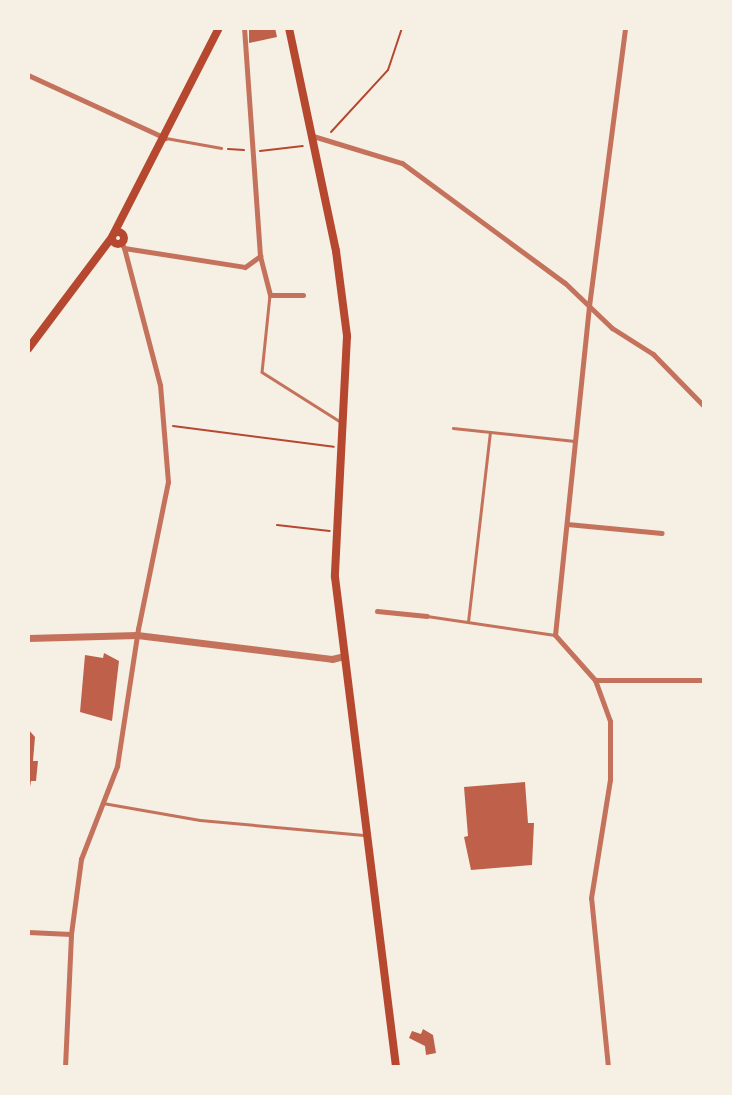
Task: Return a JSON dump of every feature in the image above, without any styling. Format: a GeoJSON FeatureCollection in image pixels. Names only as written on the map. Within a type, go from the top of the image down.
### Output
{"type":"FeatureCollection","features":[{"type":"Feature","properties":{"kind":"main road"},"geometry":{"type":"LineString","coordinates":[[28,349],[127,213],[219,28]]}},
{"type":"Feature","properties":{"kind":"main road"},"geometry":{"type":"LineString","coordinates":[[289,28],[314,140],[347,336],[335,577],[396,1067]]}},
{"type":"Feature","properties":{"kind":"main road"},"geometry":{"type":"LineString","coordinates":[[113,235],[115,244],[123,243],[127,213]]}},
{"type":"Feature","properties":{"kind":"street"},"geometry":{"type":"LineString","coordinates":[[244,28],[255,151],[260,256],[270,295],[303,295]]}},
{"type":"Feature","properties":{"kind":"street"},"geometry":{"type":"LineString","coordinates":[[608,1067],[591,898],[612,759],[610,721],[595,680],[555,635],[589,306],[625,28]]}},
{"type":"Feature","properties":{"kind":"street"},"geometry":{"type":"LineString","coordinates":[[28,75],[166,138]]}},
{"type":"Feature","properties":{"kind":"street"},"geometry":{"type":"LineString","coordinates":[[314,140],[329,139],[402,163],[664,363],[704,406]]}},
{"type":"Feature","properties":{"kind":"street"},"geometry":{"type":"LineString","coordinates":[[65,1067],[71,934],[86,839],[117,766],[137,635],[168,482],[160,385],[123,243],[185,259],[245,267],[260,256]]}},
{"type":"Feature","properties":{"kind":"street"},"geometry":{"type":"LineString","coordinates":[[566,524],[662,533]]}},
{"type":"Feature","properties":{"kind":"street"},"geometry":{"type":"LineString","coordinates":[[376,611],[427,615]]}},
{"type":"Feature","properties":{"kind":"street"},"geometry":{"type":"LineString","coordinates":[[28,638],[137,635],[329,658],[344,656]]}},
{"type":"Feature","properties":{"kind":"street"},"geometry":{"type":"LineString","coordinates":[[595,680],[704,680]]}},
{"type":"Feature","properties":{"kind":"street"},"geometry":{"type":"LineString","coordinates":[[28,932],[71,934]]}},
{"type":"Feature","properties":{"kind":"lane"},"geometry":{"type":"LineString","coordinates":[[166,138],[221,148]]}},
{"type":"Feature","properties":{"kind":"lane"},"geometry":{"type":"LineString","coordinates":[[270,295],[262,372],[344,424]]}},
{"type":"Feature","properties":{"kind":"lane"},"geometry":{"type":"LineString","coordinates":[[453,428],[574,441]]}},
{"type":"Feature","properties":{"kind":"lane"},"geometry":{"type":"LineString","coordinates":[[468,622],[489,433]]}},
{"type":"Feature","properties":{"kind":"lane"},"geometry":{"type":"LineString","coordinates":[[427,615],[555,635]]}},
{"type":"Feature","properties":{"kind":"lane"},"geometry":{"type":"LineString","coordinates":[[103,803],[200,820],[369,834]]}},
{"type":"Feature","properties":{"kind":"path"},"geometry":{"type":"LineString","coordinates":[[329,139],[388,70],[402,28]]}},
{"type":"Feature","properties":{"kind":"path"},"geometry":{"type":"LineString","coordinates":[[221,148],[255,151],[314,140]]}},
{"type":"Feature","properties":{"kind":"path"},"geometry":{"type":"LineString","coordinates":[[165,425],[343,448]]}},
{"type":"Feature","properties":{"kind":"path"},"geometry":{"type":"LineString","coordinates":[[277,525],[338,532]]}},
{"type":"Feature","properties":{"kind":"building"},"geometry":{"type":"Polygon","coordinates":[[[249,28],[275,28],[277,37],[249,43],[249,28]]]}},
{"type":"Feature","properties":{"kind":"building"},"geometry":{"type":"Polygon","coordinates":[[[104,653],[119,661],[112,721],[80,712],[85,655],[103,658],[104,653]]]}},
{"type":"Feature","properties":{"kind":"building"},"geometry":{"type":"Polygon","coordinates":[[[28,729],[35,737],[33,761],[38,761],[36,781],[31,781],[30,787],[28,729]]]}},
{"type":"Feature","properties":{"kind":"building"},"geometry":{"type":"Polygon","coordinates":[[[525,782],[528,823],[534,823],[532,865],[471,870],[464,837],[468,836],[464,787],[525,782]]]}},
{"type":"Feature","properties":{"kind":"building"},"geometry":{"type":"Polygon","coordinates":[[[423,1029],[433,1035],[436,1053],[426,1055],[425,1046],[409,1038],[412,1031],[421,1034],[423,1029]]]}}]}
